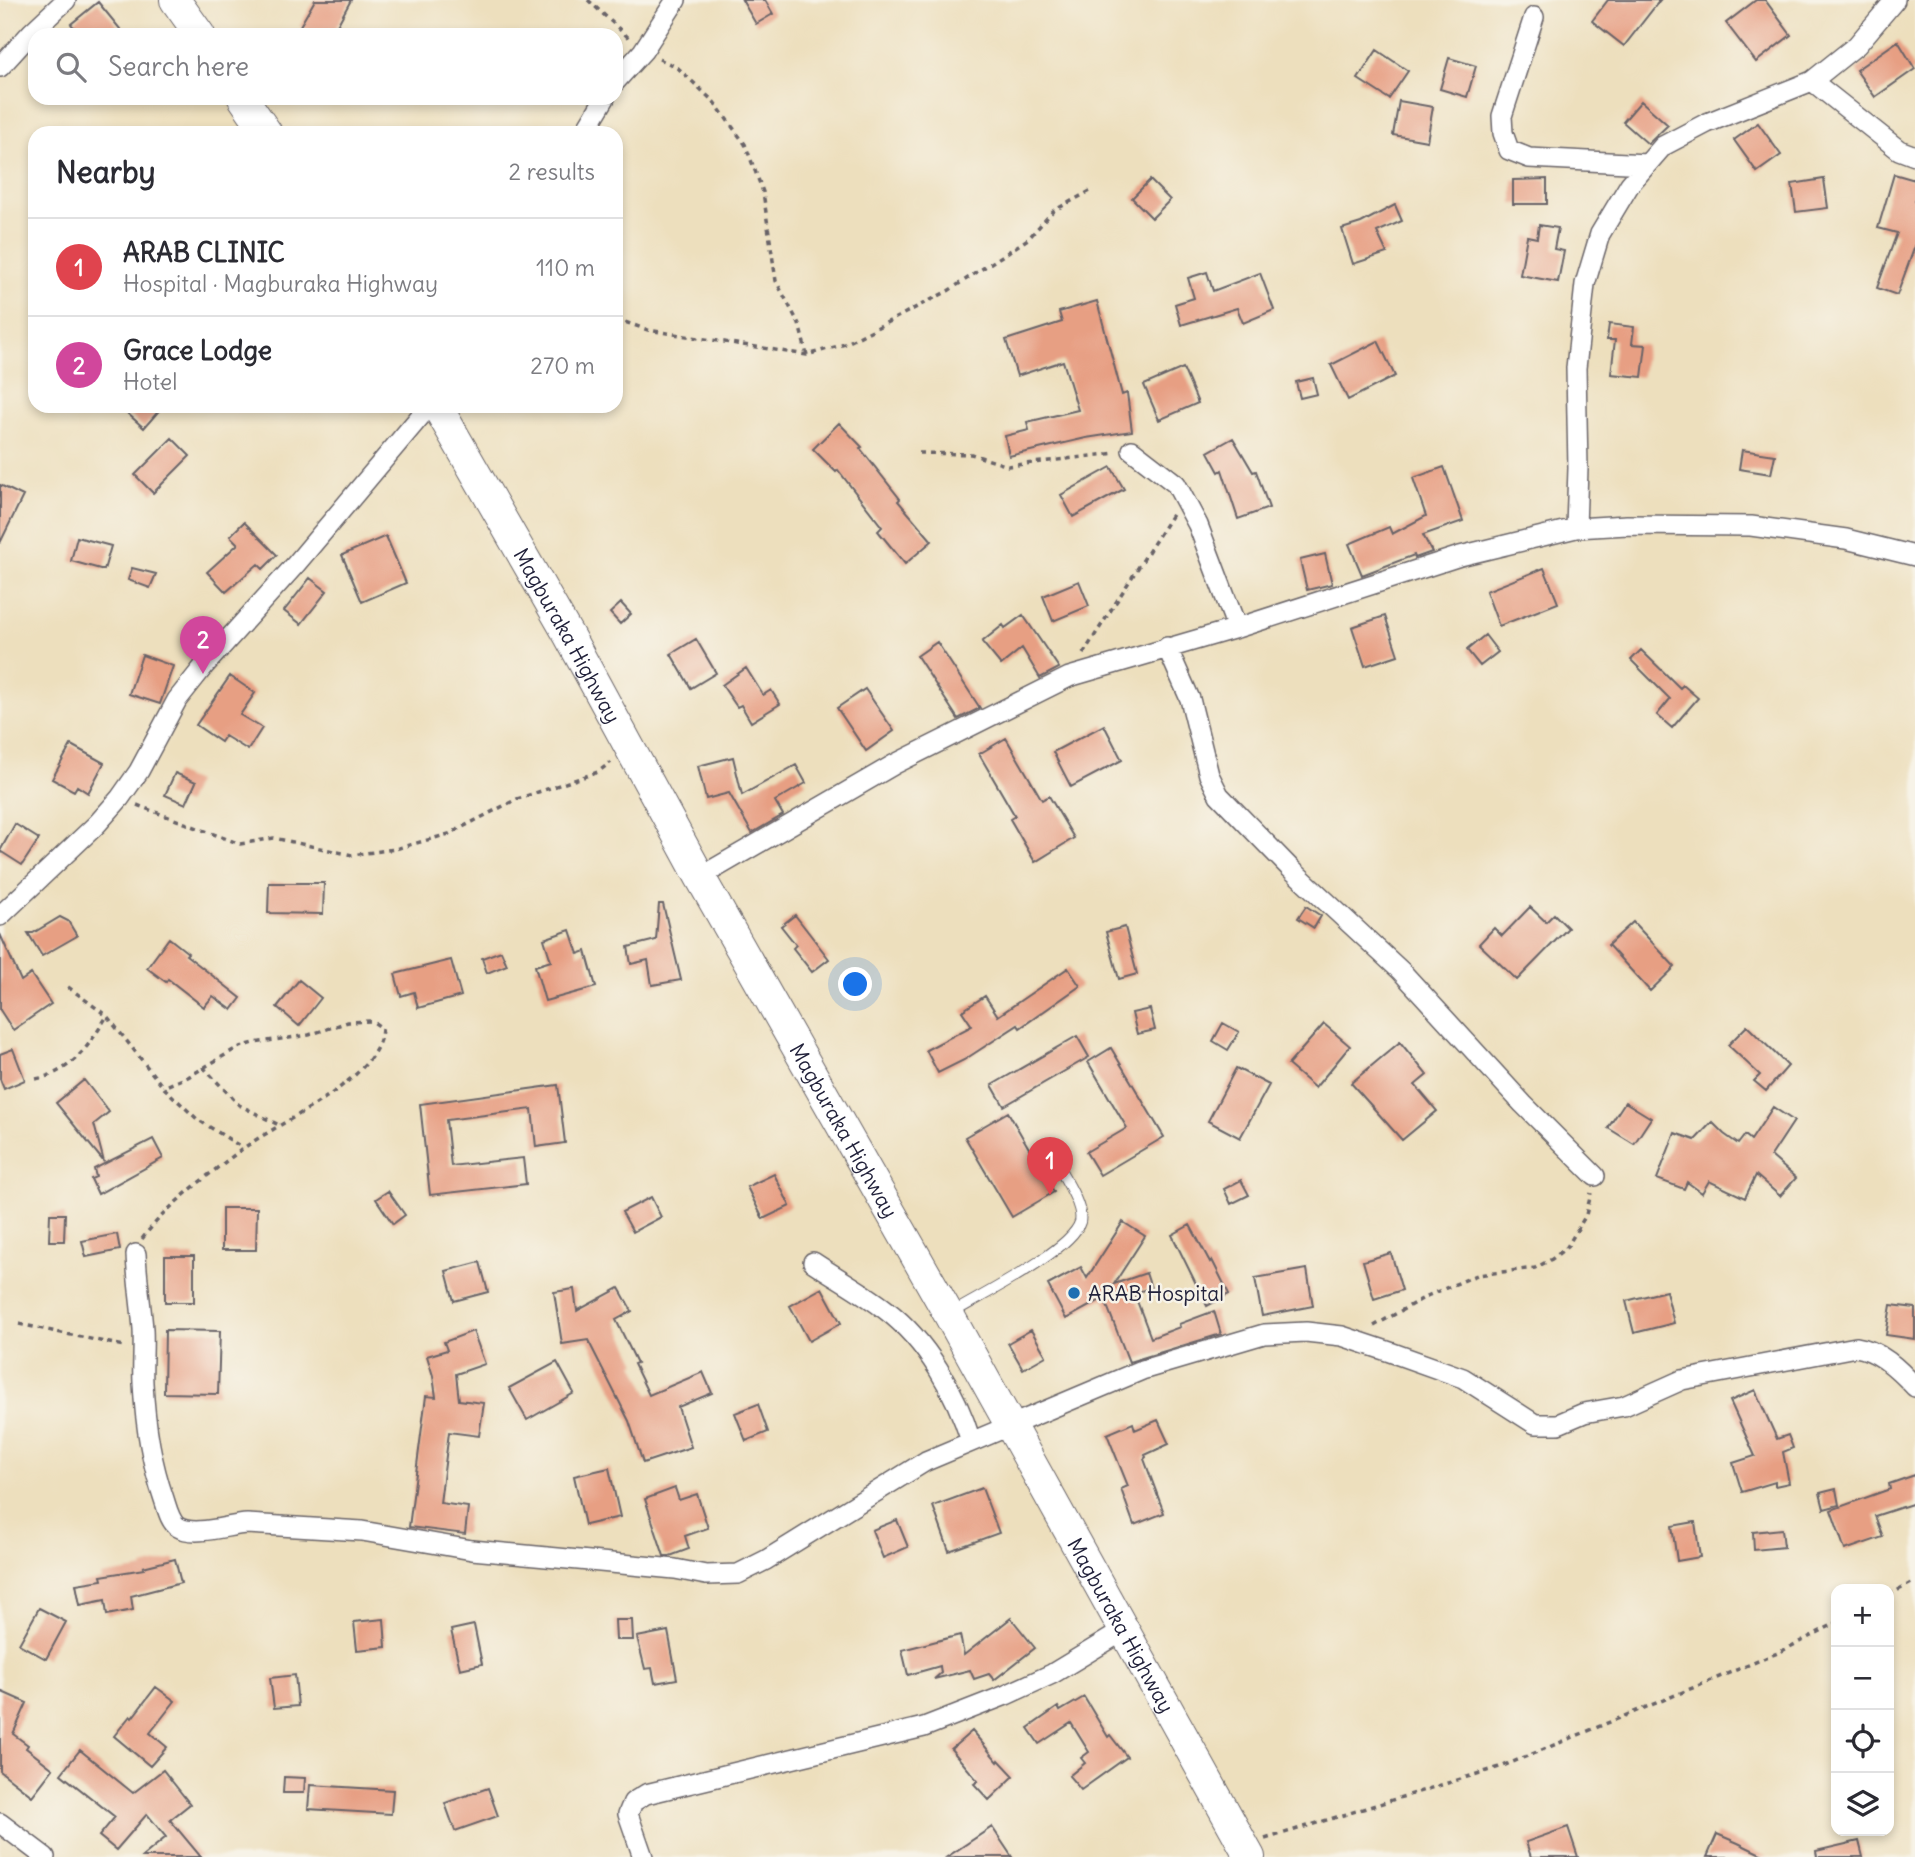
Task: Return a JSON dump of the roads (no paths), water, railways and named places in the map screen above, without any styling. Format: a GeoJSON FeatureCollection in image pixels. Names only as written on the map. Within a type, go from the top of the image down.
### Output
{"type":"FeatureCollection","features":[{"type":"Feature","properties":{"kind":"main road"},"geometry":{"type":"LineString","coordinates":[[175,0],[195,28]]}},
{"type":"Feature","properties":{"kind":"main road"},"geometry":{"type":"LineString","coordinates":[[248,105],[262,126]]}},
{"type":"Feature","properties":{"kind":"main road","name":"Magburaka Highway"},"geometry":{"type":"LineString","coordinates":[[441,413],[569,636],[700,877],[949,1315],[1246,1851]]}},
{"type":"Feature","properties":{"kind":"street"},"geometry":{"type":"LineString","coordinates":[[36,28],[66,0]]}},
{"type":"Feature","properties":{"kind":"street"},"geometry":{"type":"LineString","coordinates":[[623,73],[643,51],[676,0]]}},
{"type":"Feature","properties":{"kind":"street"},"geometry":{"type":"LineString","coordinates":[[1576,528],[1576,368],[1585,284],[1600,234],[1630,184],[1663,146],[1707,122],[1812,82],[1857,45],[1895,0]]}},
{"type":"Feature","properties":{"kind":"street"},"geometry":{"type":"LineString","coordinates":[[1534,17],[1502,116],[1503,133],[1509,150],[1529,158],[1647,164]]}},
{"type":"Feature","properties":{"kind":"street"},"geometry":{"type":"LineString","coordinates":[[0,67],[28,36]]}},
{"type":"Feature","properties":{"kind":"street"},"geometry":{"type":"LineString","coordinates":[[1812,82],[1899,150],[1915,156]]}},
{"type":"Feature","properties":{"kind":"street"},"geometry":{"type":"LineString","coordinates":[[588,126],[601,105]]}},
{"type":"Feature","properties":{"kind":"street"},"geometry":{"type":"LineString","coordinates":[[0,916],[97,824],[120,798],[139,771],[177,700],[423,413]]}},
{"type":"Feature","properties":{"kind":"street"},"geometry":{"type":"LineString","coordinates":[[1132,450],[1176,484],[1198,525],[1237,628]]}},
{"type":"Feature","properties":{"kind":"street"},"geometry":{"type":"LineString","coordinates":[[700,877],[895,764],[1069,677],[1237,628],[1460,556],[1576,528],[1627,525],[1751,526],[1846,539],[1915,556]]}},
{"type":"Feature","properties":{"kind":"street"},"geometry":{"type":"LineString","coordinates":[[1167,647],[1189,699],[1209,775],[1220,795],[1290,868],[1401,971],[1522,1104],[1595,1176]]}},
{"type":"Feature","properties":{"kind":"street"},"geometry":{"type":"LineString","coordinates":[[136,1254],[150,1454],[176,1526],[202,1532],[228,1525],[247,1524],[362,1531],[472,1550],[706,1574],[738,1574],[766,1560],[926,1461],[1009,1424],[1142,1370],[1264,1334],[1306,1332],[1342,1336],[1463,1378],[1535,1424],[1558,1424],[1584,1413],[1623,1406],[1682,1380],[1856,1347],[1870,1349],[1906,1376],[1915,1387]]}},
{"type":"Feature","properties":{"kind":"street"},"geometry":{"type":"LineString","coordinates":[[813,1262],[885,1309],[918,1341],[962,1410],[971,1441]]}},
{"type":"Feature","properties":{"kind":"street"},"geometry":{"type":"LineString","coordinates":[[643,1857],[628,1814],[633,1802],[646,1794],[924,1727],[1052,1674],[1123,1631]]}},
{"type":"Feature","properties":{"kind":"street"},"geometry":{"type":"LineString","coordinates":[[0,1823],[45,1857]]}},
{"type":"Feature","properties":{"kind":"lane"},"geometry":{"type":"LineString","coordinates":[[949,1315],[1032,1265],[1072,1235],[1080,1221],[1080,1207],[1053,1157]]}},
{"type":"Feature","properties":{"kind":"place","name":"Grace Lodge"},"geometry":{"type":"Point","coordinates":[203,674]}},
{"type":"Feature","properties":{"kind":"place","name":"ARAB CLINIC"},"geometry":{"type":"Point","coordinates":[1050,1195]}},
{"type":"Feature","properties":{"kind":"place","name":"ARAB Hospital"},"geometry":{"type":"Point","coordinates":[1074,1293]}}]}
